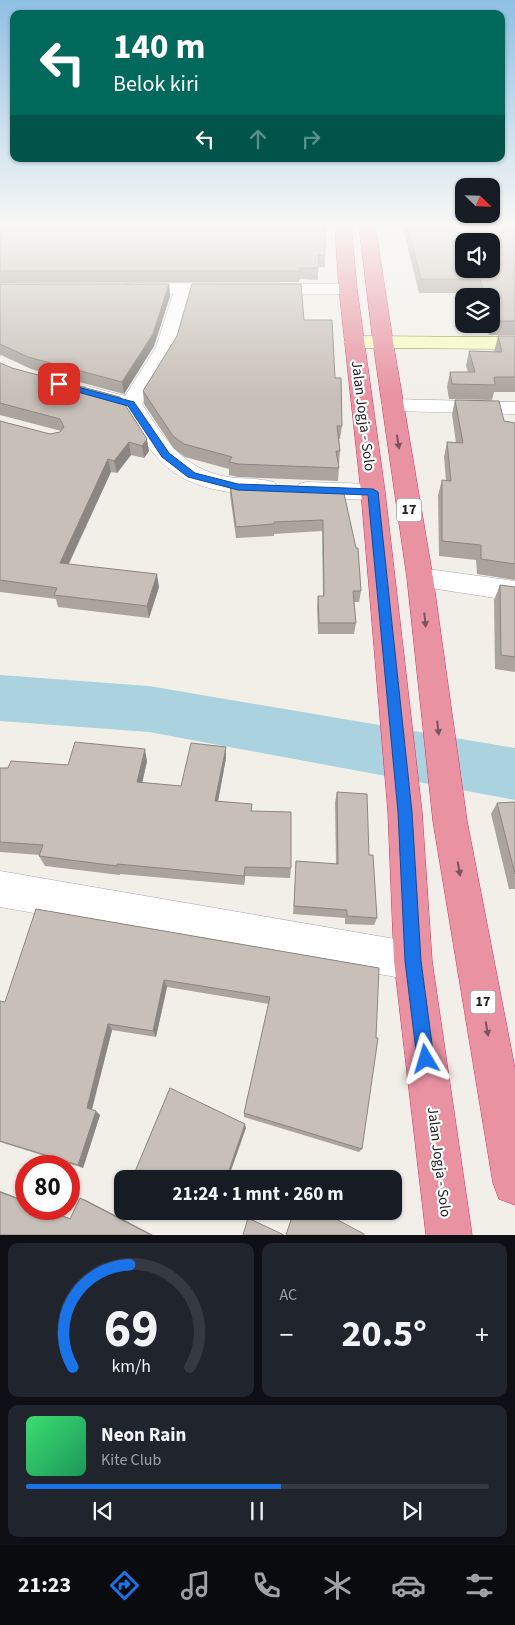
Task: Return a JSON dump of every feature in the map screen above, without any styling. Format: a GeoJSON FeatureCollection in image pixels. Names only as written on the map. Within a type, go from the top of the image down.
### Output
{"type":"FeatureCollection","features":[{"type":"Feature","properties":{"kind":"highway","name":"Jalan Jogja - Solo"},"geometry":{"type":"LineString","coordinates":[[347,282],[373,492],[392,676],[405,812],[413,961],[449,1235]]}},
{"type":"Feature","properties":{"kind":"highway","name":"Jalan Jogja - Solo"},"geometry":{"type":"LineString","coordinates":[[375,282],[382,342],[420,578],[450,821],[515,1183]]}},
{"type":"Feature","properties":{"kind":"main road"},"geometry":{"type":"LineString","coordinates":[[354,342],[515,343]]}},
{"type":"Feature","properties":{"kind":"street"},"geometry":{"type":"LineString","coordinates":[[131,404],[166,348],[184,288]]}},
{"type":"Feature","properties":{"kind":"street"},"geometry":{"type":"LineString","coordinates":[[115,289],[348,289]]}},
{"type":"Feature","properties":{"kind":"street"},"geometry":{"type":"LineString","coordinates":[[68,387],[131,404],[165,455],[192,475],[238,487],[373,492]]}},
{"type":"Feature","properties":{"kind":"street"},"geometry":{"type":"LineString","coordinates":[[392,405],[515,408]]}},
{"type":"Feature","properties":{"kind":"street"},"geometry":{"type":"LineString","coordinates":[[420,578],[515,590]]}},
{"type":"Feature","properties":{"kind":"street"},"geometry":{"type":"LineString","coordinates":[[0,888],[413,961]]}},
{"type":"Feature","properties":{"kind":"building"},"geometry":{"type":"Polygon","coordinates":[[[481,282],[515,282],[515,321],[500,321],[500,288],[483,288],[481,282]]]}},
{"type":"Feature","properties":{"kind":"building"},"geometry":{"type":"Polygon","coordinates":[[[0,284],[169,284],[153,334],[122,382],[28,357],[0,344],[0,284]]]}},
{"type":"Feature","properties":{"kind":"building"},"geometry":{"type":"Polygon","coordinates":[[[192,284],[301,284],[304,320],[332,320],[335,378],[341,378],[342,426],[337,426],[340,451],[336,451],[339,468],[238,464],[229,462],[232,457],[184,444],[173,436],[143,391],[177,336],[192,284]]]}},
{"type":"Feature","properties":{"kind":"building"},"geometry":{"type":"Polygon","coordinates":[[[498,336],[515,336],[515,377],[494,377],[495,385],[452,384],[450,372],[475,372],[469,351],[502,352],[498,336]]]}},
{"type":"Feature","properties":{"kind":"building"},"geometry":{"type":"Polygon","coordinates":[[[0,363],[12,368],[120,397],[147,439],[142,446],[129,442],[114,461],[108,459],[60,563],[157,574],[147,606],[54,595],[57,588],[0,580],[0,421],[50,434],[60,432],[64,427],[60,419],[0,403],[0,363]]]}},
{"type":"Feature","properties":{"kind":"building"},"geometry":{"type":"Polygon","coordinates":[[[455,400],[499,401],[504,421],[515,423],[515,564],[481,559],[481,545],[442,541],[442,480],[451,481],[447,442],[463,443],[455,400]]]}},
{"type":"Feature","properties":{"kind":"building"},"geometry":{"type":"Polygon","coordinates":[[[230,483],[238,485],[343,489],[356,548],[358,548],[361,591],[353,591],[356,623],[319,623],[318,596],[324,596],[323,520],[274,522],[274,524],[236,527],[230,483]]]}},
{"type":"Feature","properties":{"kind":"building"},"geometry":{"type":"Polygon","coordinates":[[[500,585],[515,587],[515,657],[501,655],[500,585]]]}},
{"type":"Feature","properties":{"kind":"building"},"geometry":{"type":"Polygon","coordinates":[[[75,742],[145,749],[137,782],[181,786],[191,743],[226,747],[215,801],[252,804],[251,811],[291,812],[291,868],[245,867],[244,876],[117,864],[117,866],[39,856],[43,845],[0,842],[0,768],[8,768],[11,761],[68,765],[75,742]]]}},
{"type":"Feature","properties":{"kind":"building"},"geometry":{"type":"Polygon","coordinates":[[[337,792],[367,794],[369,855],[373,855],[377,918],[347,916],[347,910],[294,906],[296,861],[338,864],[337,792]]]}},
{"type":"Feature","properties":{"kind":"building"},"geometry":{"type":"Polygon","coordinates":[[[515,802],[515,874],[497,803],[515,802]]]}},
{"type":"Feature","properties":{"kind":"building"},"geometry":{"type":"Polygon","coordinates":[[[36,909],[379,968],[376,1038],[378,1038],[362,1149],[244,1113],[270,997],[164,980],[153,1031],[108,1024],[87,1108],[96,1111],[80,1159],[80,1155],[46,1155],[0,1141],[0,1001],[5,1002],[36,909]]]}},
{"type":"Feature","properties":{"kind":"building"},"geometry":{"type":"Polygon","coordinates":[[[170,1088],[245,1124],[229,1170],[136,1170],[170,1088]]]}},
{"type":"Feature","properties":{"kind":"building"},"geometry":{"type":"Polygon","coordinates":[[[0,1192],[15,1198],[15,1220],[80,1220],[80,1198],[114,1216],[114,1220],[122,1220],[151,1235],[0,1235],[0,1192]]]}},
{"type":"Feature","properties":{"kind":"building"},"geometry":{"type":"Polygon","coordinates":[[[247,1220],[252,1220],[284,1235],[243,1235],[247,1220]]]}},
{"type":"Feature","properties":{"kind":"building"},"geometry":{"type":"Polygon","coordinates":[[[291,1220],[338,1220],[364,1234],[364,1235],[286,1235],[291,1220]]]}},
{"type":"Feature","properties":{"kind":"waterway"},"geometry":{"type":"LineString","coordinates":[[0,698],[149,709],[515,774]]}},
{"type":"Feature","properties":{"kind":"route"},"geometry":{"type":"LineString","coordinates":[[59,384],[131,404],[165,455],[192,475],[238,487],[373,492],[405,812],[413,961],[426,1059]]}}]}
